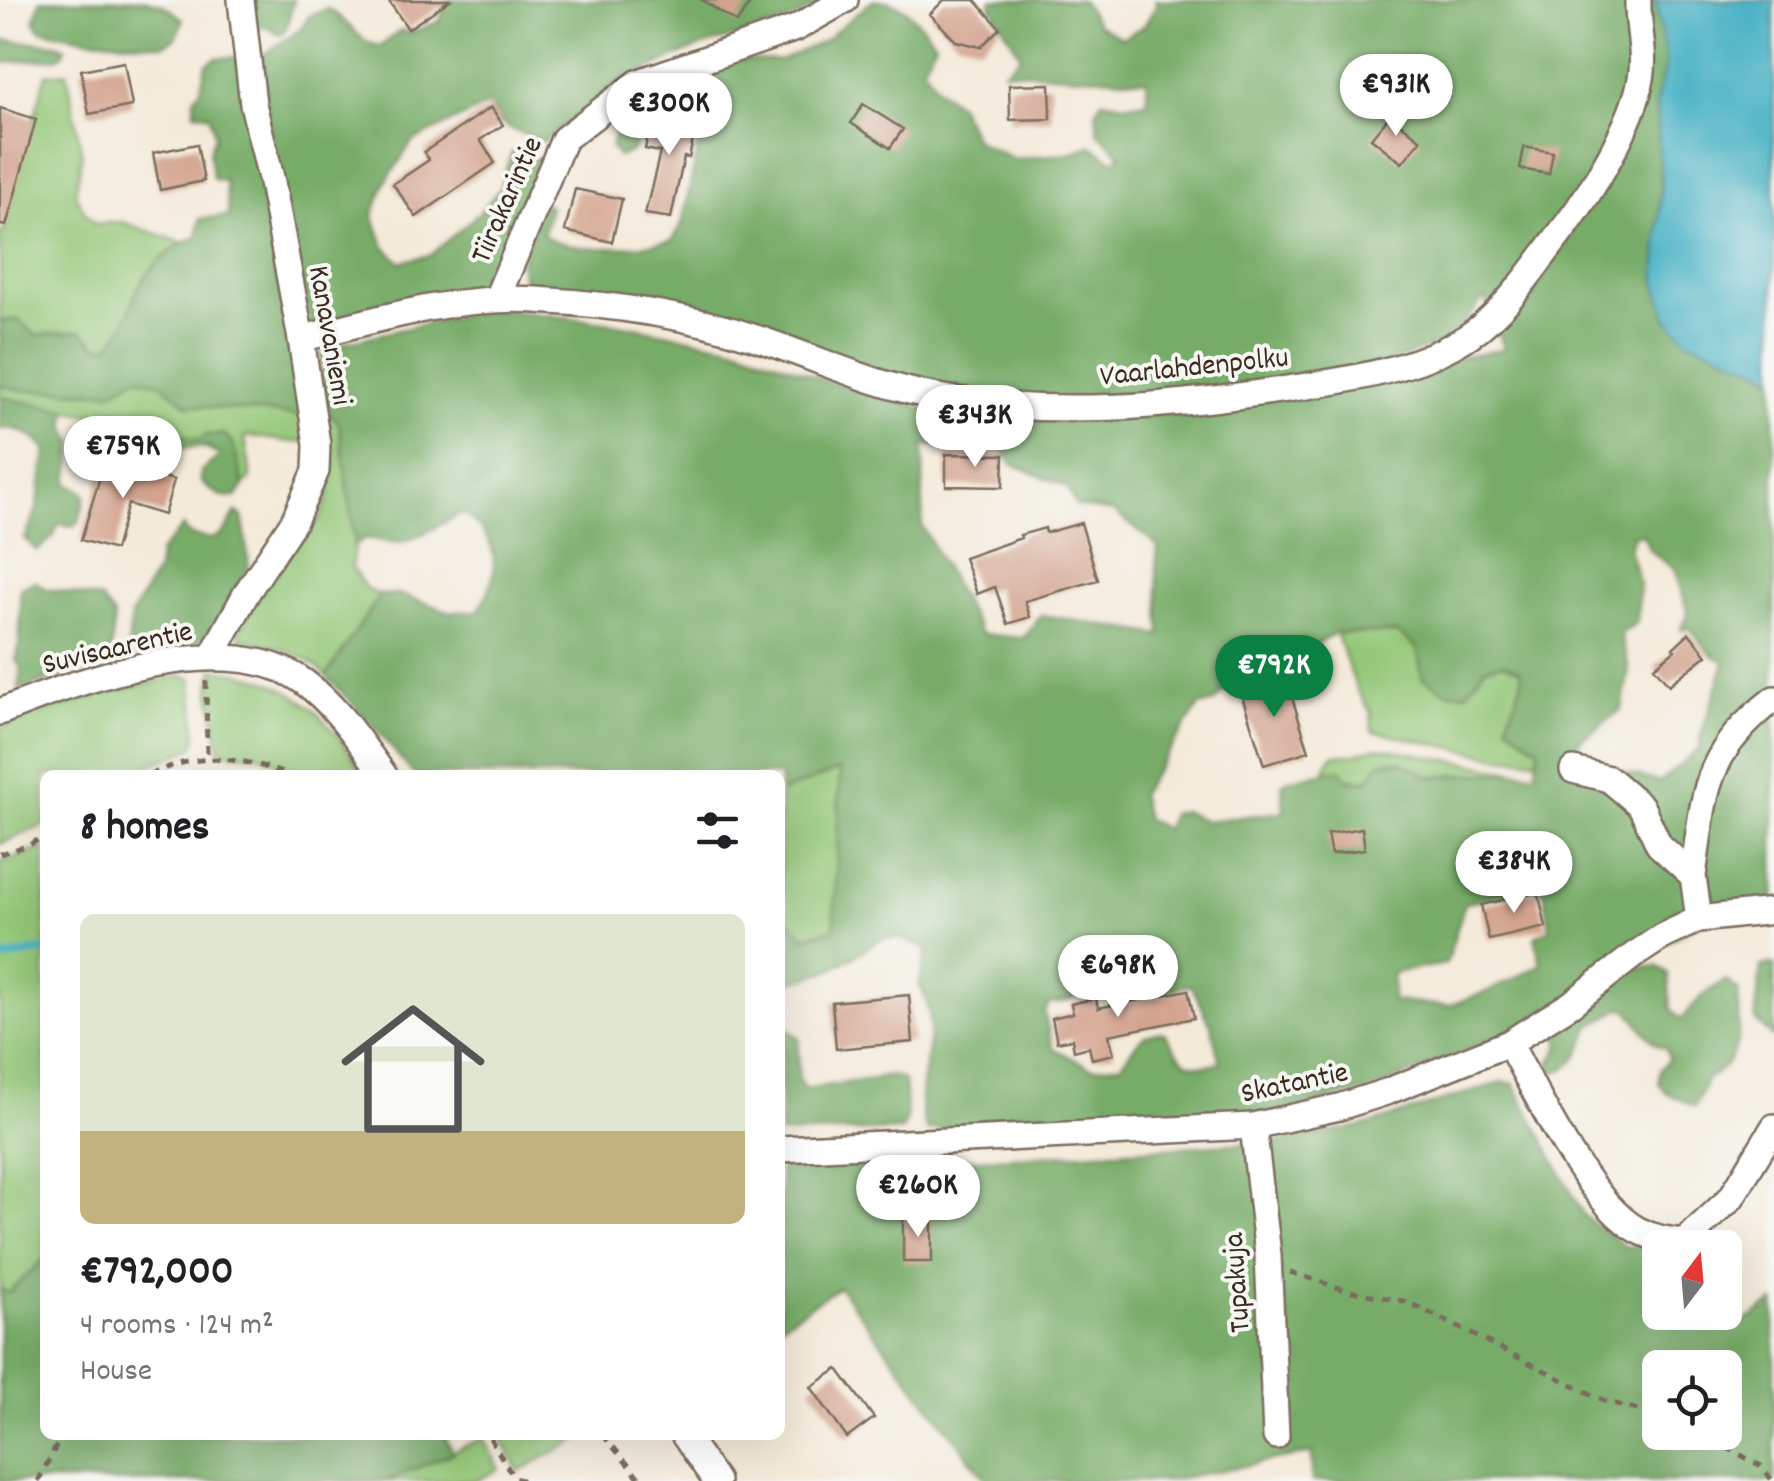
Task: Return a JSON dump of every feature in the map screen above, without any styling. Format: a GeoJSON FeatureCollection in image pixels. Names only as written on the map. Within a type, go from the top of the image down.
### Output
{"type":"FeatureCollection","features":[{"type":"Feature","properties":{"kind":"street","name":"Kanavaniemi"},"geometry":{"type":"LineString","coordinates":[[212,656],[247,592],[294,521],[316,471],[317,444],[302,339],[272,182],[252,104],[241,0]]}},
{"type":"Feature","properties":{"kind":"street","name":"Tiirakarintie"},"geometry":{"type":"LineString","coordinates":[[497,298],[564,139],[640,82],[796,28],[845,0]]}},
{"type":"Feature","properties":{"kind":"street","name":"Vaarlahdenpolku"},"geometry":{"type":"LineString","coordinates":[[302,339],[366,321],[497,298],[604,306],[678,320],[753,336],[884,384],[940,397],[1010,406],[1161,405],[1366,378],[1470,336],[1508,301],[1584,202],[1638,94],[1644,61],[1637,24],[1638,0]]}},
{"type":"Feature","properties":{"kind":"street","name":"Suvisaarentie"},"geometry":{"type":"LineString","coordinates":[[0,712],[60,690],[142,668],[212,656],[266,664],[300,679],[322,697],[380,770]]}},
{"type":"Feature","properties":{"kind":"street"},"geometry":{"type":"LineString","coordinates":[[1699,919],[1692,876],[1705,793],[1729,739],[1774,699]]}},
{"type":"Feature","properties":{"kind":"street"},"geometry":{"type":"LineString","coordinates":[[1573,770],[1609,779],[1641,806],[1659,845],[1692,876]]}},
{"type":"Feature","properties":{"kind":"street","name":"Skatantie"},"geometry":{"type":"LineString","coordinates":[[785,1149],[1253,1126],[1339,1107],[1509,1043],[1571,1004],[1634,954],[1699,919],[1774,911]]}},
{"type":"Feature","properties":{"kind":"street"},"geometry":{"type":"LineString","coordinates":[[1509,1043],[1581,1169],[1614,1212],[1658,1240],[1684,1242],[1731,1198],[1774,1127]]}},
{"type":"Feature","properties":{"kind":"street","name":"Tupakuja"},"geometry":{"type":"LineString","coordinates":[[1253,1126],[1268,1255],[1276,1436]]}},
{"type":"Feature","properties":{"kind":"street"},"geometry":{"type":"LineString","coordinates":[[687,1440],[716,1481]]}},
{"type":"Feature","properties":{"kind":"path"},"geometry":{"type":"LineString","coordinates":[[208,758],[205,674],[212,656]]}},
{"type":"Feature","properties":{"kind":"path"},"geometry":{"type":"LineString","coordinates":[[163,770],[208,758],[239,760],[271,770]]}},
{"type":"Feature","properties":{"kind":"path"},"geometry":{"type":"LineString","coordinates":[[0,854],[40,839]]}},
{"type":"Feature","properties":{"kind":"path"},"geometry":{"type":"LineString","coordinates":[[1268,1255],[1293,1274],[1345,1290],[1408,1302],[1604,1400],[1642,1411]]}},
{"type":"Feature","properties":{"kind":"path"},"geometry":{"type":"LineString","coordinates":[[38,1481],[59,1440]]}},
{"type":"Feature","properties":{"kind":"path"},"geometry":{"type":"LineString","coordinates":[[491,1440],[514,1478],[526,1481]]}},
{"type":"Feature","properties":{"kind":"path"},"geometry":{"type":"LineString","coordinates":[[607,1440],[642,1481]]}},
{"type":"Feature","properties":{"kind":"path"},"geometry":{"type":"LineString","coordinates":[[1731,1450],[1761,1466],[1773,1481]]}},
{"type":"Feature","properties":{"kind":"green space"},"geometry":{"type":"Polygon","coordinates":[[[41,0],[146,0],[165,6],[183,19],[177,37],[164,45],[92,39],[40,30],[34,20],[41,0]]]}},
{"type":"Feature","properties":{"kind":"green space"},"geometry":{"type":"Polygon","coordinates":[[[254,0],[294,0],[281,35],[268,27],[256,28],[254,0]]]}},
{"type":"Feature","properties":{"kind":"green space"},"geometry":{"type":"Polygon","coordinates":[[[446,0],[829,0],[791,19],[694,49],[656,66],[606,95],[544,142],[506,127],[490,104],[412,142],[385,183],[373,215],[384,246],[400,262],[431,255],[479,213],[500,188],[512,152],[538,159],[493,288],[311,325],[281,191],[259,58],[302,28],[309,16],[327,9],[365,40],[381,46],[401,30],[411,33],[440,21],[446,0]]]}},
{"type":"Feature","properties":{"kind":"green space"},"geometry":{"type":"Polygon","coordinates":[[[873,0],[894,3],[909,13],[936,43],[923,66],[937,88],[958,104],[976,141],[1015,159],[1070,153],[1091,146],[1114,161],[1121,155],[1098,132],[1096,111],[1102,100],[1124,104],[1147,102],[1147,80],[1004,71],[1021,56],[991,0],[1082,0],[1097,24],[1122,38],[1144,26],[1157,4],[1155,0],[1656,0],[1666,62],[1656,103],[1661,180],[1656,282],[1667,318],[1774,378],[1774,901],[1734,903],[1515,1030],[1374,1089],[1252,1117],[927,1130],[921,1095],[930,1022],[919,985],[927,950],[900,939],[881,940],[834,968],[785,984],[785,916],[804,936],[834,929],[840,769],[785,791],[785,770],[410,770],[326,676],[380,595],[399,594],[451,612],[478,611],[491,583],[494,557],[484,534],[462,513],[407,541],[366,538],[355,546],[339,423],[326,409],[321,355],[326,347],[492,308],[619,324],[741,348],[830,382],[960,418],[959,446],[924,445],[922,526],[981,634],[1023,638],[1042,615],[1161,635],[1158,546],[1114,512],[1076,506],[1067,487],[1012,464],[994,436],[1002,418],[1066,422],[1172,413],[1504,349],[1485,297],[1460,328],[1439,344],[1387,363],[1170,397],[1036,398],[945,388],[833,356],[754,324],[616,290],[542,292],[524,281],[520,264],[543,203],[550,206],[543,235],[573,246],[606,248],[672,241],[682,224],[704,118],[695,112],[652,109],[641,118],[633,151],[619,157],[611,148],[623,108],[667,81],[716,61],[782,60],[824,41],[873,0]],[[1634,535],[1629,548],[1639,582],[1637,622],[1620,634],[1629,668],[1622,709],[1581,740],[1569,758],[1660,782],[1702,746],[1699,741],[1725,662],[1712,655],[1690,628],[1681,630],[1688,614],[1675,570],[1649,549],[1644,535],[1634,535]],[[1335,633],[1309,649],[1298,668],[1281,666],[1264,656],[1241,670],[1215,702],[1199,706],[1140,794],[1146,819],[1166,829],[1171,814],[1183,811],[1205,821],[1284,812],[1282,784],[1291,779],[1340,769],[1350,781],[1368,781],[1380,762],[1401,761],[1431,777],[1535,773],[1539,749],[1507,724],[1522,682],[1521,671],[1504,663],[1484,668],[1467,693],[1447,692],[1423,678],[1417,648],[1398,633],[1335,633]],[[1535,885],[1465,903],[1446,964],[1393,973],[1392,1001],[1448,1006],[1541,965],[1535,936],[1550,929],[1544,891],[1535,885]],[[1110,977],[1085,983],[1076,997],[1049,1004],[1044,1012],[1053,1048],[1092,1068],[1122,1064],[1139,1041],[1157,1032],[1165,1033],[1180,1056],[1192,1064],[1220,1063],[1211,1025],[1191,985],[1124,999],[1119,981],[1110,977]]]}},
{"type":"Feature","properties":{"kind":"green space"},"geometry":{"type":"Polygon","coordinates":[[[0,40],[66,48],[56,58],[0,63],[0,40]]]}},
{"type":"Feature","properties":{"kind":"green space"},"geometry":{"type":"Polygon","coordinates":[[[238,57],[304,416],[188,405],[162,384],[138,377],[111,392],[0,386],[0,322],[17,319],[36,335],[81,331],[97,346],[109,346],[155,265],[197,237],[200,219],[229,216],[225,181],[213,179],[209,152],[215,136],[210,115],[195,112],[194,98],[201,88],[206,65],[216,58],[238,57]]]}},
{"type":"Feature","properties":{"kind":"green space"},"geometry":{"type":"Polygon","coordinates":[[[67,72],[82,155],[75,194],[86,214],[96,224],[122,222],[181,242],[139,286],[125,328],[109,346],[98,346],[81,331],[36,336],[17,319],[0,321],[0,232],[4,232],[46,74],[67,72]]]}},
{"type":"Feature","properties":{"kind":"green space"},"geometry":{"type":"Polygon","coordinates":[[[138,377],[162,384],[188,405],[304,416],[306,442],[245,436],[251,478],[244,486],[238,464],[147,420],[100,417],[0,397],[0,386],[111,392],[138,377]]]}},
{"type":"Feature","properties":{"kind":"green space"},"geometry":{"type":"Polygon","coordinates":[[[0,397],[68,410],[65,426],[74,443],[68,483],[86,494],[79,522],[74,526],[58,524],[54,536],[37,551],[25,539],[37,509],[46,451],[26,433],[0,429],[0,397]]]}},
{"type":"Feature","properties":{"kind":"green space"},"geometry":{"type":"Polygon","coordinates":[[[326,409],[339,423],[355,546],[351,566],[366,589],[380,595],[326,676],[297,655],[240,638],[239,632],[261,591],[321,516],[329,493],[332,460],[326,409]]]}},
{"type":"Feature","properties":{"kind":"green space"},"geometry":{"type":"Polygon","coordinates":[[[100,418],[147,420],[198,441],[206,435],[225,434],[233,444],[244,486],[236,497],[231,497],[217,494],[201,482],[201,471],[220,456],[208,447],[184,448],[158,433],[141,450],[116,448],[112,429],[101,426],[100,418]]]}},
{"type":"Feature","properties":{"kind":"green space"},"geometry":{"type":"Polygon","coordinates":[[[236,512],[243,517],[249,567],[213,627],[198,641],[132,656],[128,650],[131,616],[157,570],[160,552],[183,526],[189,535],[218,537],[236,512]]]}},
{"type":"Feature","properties":{"kind":"green space"},"geometry":{"type":"Polygon","coordinates":[[[35,581],[44,588],[100,599],[114,616],[110,662],[19,690],[21,668],[16,660],[20,589],[35,581]]]}},
{"type":"Feature","properties":{"kind":"green space"},"geometry":{"type":"Polygon","coordinates":[[[1336,633],[1399,633],[1417,648],[1423,678],[1467,693],[1484,668],[1504,663],[1521,671],[1522,681],[1507,724],[1539,749],[1538,760],[1498,757],[1372,731],[1371,712],[1358,692],[1336,633]]]}},
{"type":"Feature","properties":{"kind":"green space"},"geometry":{"type":"Polygon","coordinates":[[[214,669],[266,681],[286,690],[320,715],[361,770],[291,770],[260,755],[220,752],[210,686],[214,669]]]}},
{"type":"Feature","properties":{"kind":"green space"},"geometry":{"type":"Polygon","coordinates":[[[183,675],[192,679],[197,740],[193,747],[140,770],[40,770],[40,827],[0,844],[0,729],[113,692],[183,675]]]}},
{"type":"Feature","properties":{"kind":"green space"},"geometry":{"type":"Polygon","coordinates":[[[1377,747],[1513,771],[1431,777],[1400,761],[1364,779],[1324,772],[1332,755],[1355,754],[1377,747]]]}},
{"type":"Feature","properties":{"kind":"green space"},"geometry":{"type":"Polygon","coordinates":[[[840,769],[834,929],[804,937],[785,916],[785,791],[840,769]]]}},
{"type":"Feature","properties":{"kind":"green space"},"geometry":{"type":"Polygon","coordinates":[[[40,849],[40,1263],[9,1294],[0,1289],[0,863],[40,849]]]}},
{"type":"Feature","properties":{"kind":"green space"},"geometry":{"type":"Polygon","coordinates":[[[1774,965],[1774,1038],[1755,1020],[1761,966],[1774,965]]]}},
{"type":"Feature","properties":{"kind":"green space"},"geometry":{"type":"Polygon","coordinates":[[[1657,966],[1668,973],[1671,1009],[1681,1020],[1703,995],[1726,980],[1738,990],[1739,1029],[1733,1053],[1719,1072],[1707,1078],[1695,1107],[1667,1093],[1659,1083],[1660,1070],[1669,1059],[1666,1048],[1652,1041],[1623,1007],[1590,1027],[1573,1062],[1552,1073],[1549,1065],[1560,1046],[1557,1031],[1637,968],[1657,966]]]}},
{"type":"Feature","properties":{"kind":"green space"},"geometry":{"type":"Polygon","coordinates":[[[785,1026],[799,1039],[798,1079],[804,1089],[892,1076],[904,1080],[907,1119],[902,1130],[785,1134],[785,1026]]]}},
{"type":"Feature","properties":{"kind":"green space"},"geometry":{"type":"Polygon","coordinates":[[[1502,1082],[1514,1084],[1584,1216],[1624,1246],[1642,1248],[1642,1330],[1742,1330],[1742,1323],[1774,1302],[1774,1481],[1312,1481],[1312,1453],[1165,1481],[987,1481],[839,1287],[785,1322],[785,1164],[963,1160],[1282,1141],[1361,1127],[1502,1082]]]}},
{"type":"Feature","properties":{"kind":"green space"},"geometry":{"type":"Polygon","coordinates":[[[40,1263],[40,1440],[447,1440],[453,1453],[385,1481],[0,1481],[0,1289],[9,1293],[40,1263]]]}},
{"type":"Feature","properties":{"kind":"green space"},"geometry":{"type":"Polygon","coordinates":[[[478,1440],[484,1440],[499,1469],[476,1481],[385,1481],[478,1440]]]}},
{"type":"Feature","properties":{"kind":"green space"},"geometry":{"type":"Polygon","coordinates":[[[502,1440],[577,1440],[519,1471],[502,1440]]]}},
{"type":"Feature","properties":{"kind":"water"},"geometry":{"type":"Polygon","coordinates":[[[1656,0],[1774,0],[1774,378],[1688,340],[1667,318],[1656,282],[1661,180],[1656,103],[1666,62],[1656,0]]]}},
{"type":"Feature","properties":{"kind":"building"},"geometry":{"type":"Polygon","coordinates":[[[388,0],[450,0],[408,29],[388,0]]]}},
{"type":"Feature","properties":{"kind":"building"},"geometry":{"type":"Polygon","coordinates":[[[702,0],[752,0],[737,23],[702,0]]]}},
{"type":"Feature","properties":{"kind":"building"},"geometry":{"type":"Polygon","coordinates":[[[944,0],[975,0],[1000,28],[981,47],[956,41],[930,14],[944,0]]]}},
{"type":"Feature","properties":{"kind":"building"},"geometry":{"type":"Polygon","coordinates":[[[124,62],[132,106],[89,114],[81,70],[124,62]]]}},
{"type":"Feature","properties":{"kind":"building"},"geometry":{"type":"Polygon","coordinates":[[[1050,84],[1051,119],[1010,120],[1009,85],[1050,84]]]}},
{"type":"Feature","properties":{"kind":"building"},"geometry":{"type":"Polygon","coordinates":[[[863,104],[903,129],[890,148],[851,123],[863,104]]]}},
{"type":"Feature","properties":{"kind":"building"},"geometry":{"type":"Polygon","coordinates":[[[491,107],[503,125],[480,140],[495,163],[416,217],[393,184],[429,160],[424,152],[491,107]]]}},
{"type":"Feature","properties":{"kind":"building"},"geometry":{"type":"Polygon","coordinates":[[[0,108],[36,119],[6,226],[0,225],[0,108]]]}},
{"type":"Feature","properties":{"kind":"building"},"geometry":{"type":"Polygon","coordinates":[[[663,110],[698,117],[689,158],[684,157],[671,218],[645,214],[660,152],[645,149],[652,117],[661,118],[663,110]]]}},
{"type":"Feature","properties":{"kind":"building"},"geometry":{"type":"Polygon","coordinates":[[[1390,115],[1421,140],[1402,163],[1371,138],[1390,115]]]}},
{"type":"Feature","properties":{"kind":"building"},"geometry":{"type":"Polygon","coordinates":[[[197,144],[204,181],[160,190],[153,153],[197,144]]]}},
{"type":"Feature","properties":{"kind":"building"},"geometry":{"type":"Polygon","coordinates":[[[1524,147],[1553,152],[1549,174],[1520,169],[1524,147]]]}},
{"type":"Feature","properties":{"kind":"building"},"geometry":{"type":"Polygon","coordinates":[[[575,189],[622,199],[612,242],[565,231],[575,189]]]}},
{"type":"Feature","properties":{"kind":"building"},"geometry":{"type":"Polygon","coordinates":[[[946,454],[1004,455],[1003,487],[946,486],[946,454]]]}},
{"type":"Feature","properties":{"kind":"building"},"geometry":{"type":"Polygon","coordinates":[[[105,460],[174,480],[164,515],[128,504],[115,550],[81,540],[105,460]]]}},
{"type":"Feature","properties":{"kind":"building"},"geometry":{"type":"Polygon","coordinates":[[[1081,523],[1098,580],[1025,601],[1030,617],[1008,624],[995,587],[977,594],[964,558],[1021,538],[1020,535],[1045,528],[1046,533],[1081,523]]]}},
{"type":"Feature","properties":{"kind":"building"},"geometry":{"type":"Polygon","coordinates":[[[1689,633],[1707,655],[1669,685],[1654,667],[1689,633]]]}},
{"type":"Feature","properties":{"kind":"building"},"geometry":{"type":"Polygon","coordinates":[[[1285,676],[1309,751],[1264,765],[1240,690],[1285,676]]]}},
{"type":"Feature","properties":{"kind":"building"},"geometry":{"type":"Polygon","coordinates":[[[1362,828],[1365,849],[1331,854],[1327,834],[1362,828]]]}},
{"type":"Feature","properties":{"kind":"building"},"geometry":{"type":"Polygon","coordinates":[[[1538,892],[1546,927],[1489,940],[1481,905],[1538,892]]]}},
{"type":"Feature","properties":{"kind":"building"},"geometry":{"type":"Polygon","coordinates":[[[1188,990],[1194,1018],[1109,1035],[1114,1054],[1092,1059],[1089,1047],[1074,1051],[1072,1039],[1057,1042],[1052,1018],[1073,1013],[1071,1004],[1096,998],[1098,1008],[1188,990]]]}},
{"type":"Feature","properties":{"kind":"building"},"geometry":{"type":"Polygon","coordinates":[[[909,995],[913,1042],[836,1049],[832,1002],[909,995]]]}},
{"type":"Feature","properties":{"kind":"building"},"geometry":{"type":"Polygon","coordinates":[[[903,1217],[932,1217],[932,1262],[903,1262],[903,1217]]]}},
{"type":"Feature","properties":{"kind":"building"},"geometry":{"type":"Polygon","coordinates":[[[838,1369],[874,1418],[847,1438],[811,1387],[838,1369]]]}},
{"type":"Feature","properties":{"kind":"waterway"},"geometry":{"type":"LineString","coordinates":[[0,959],[40,951]]}}]}
